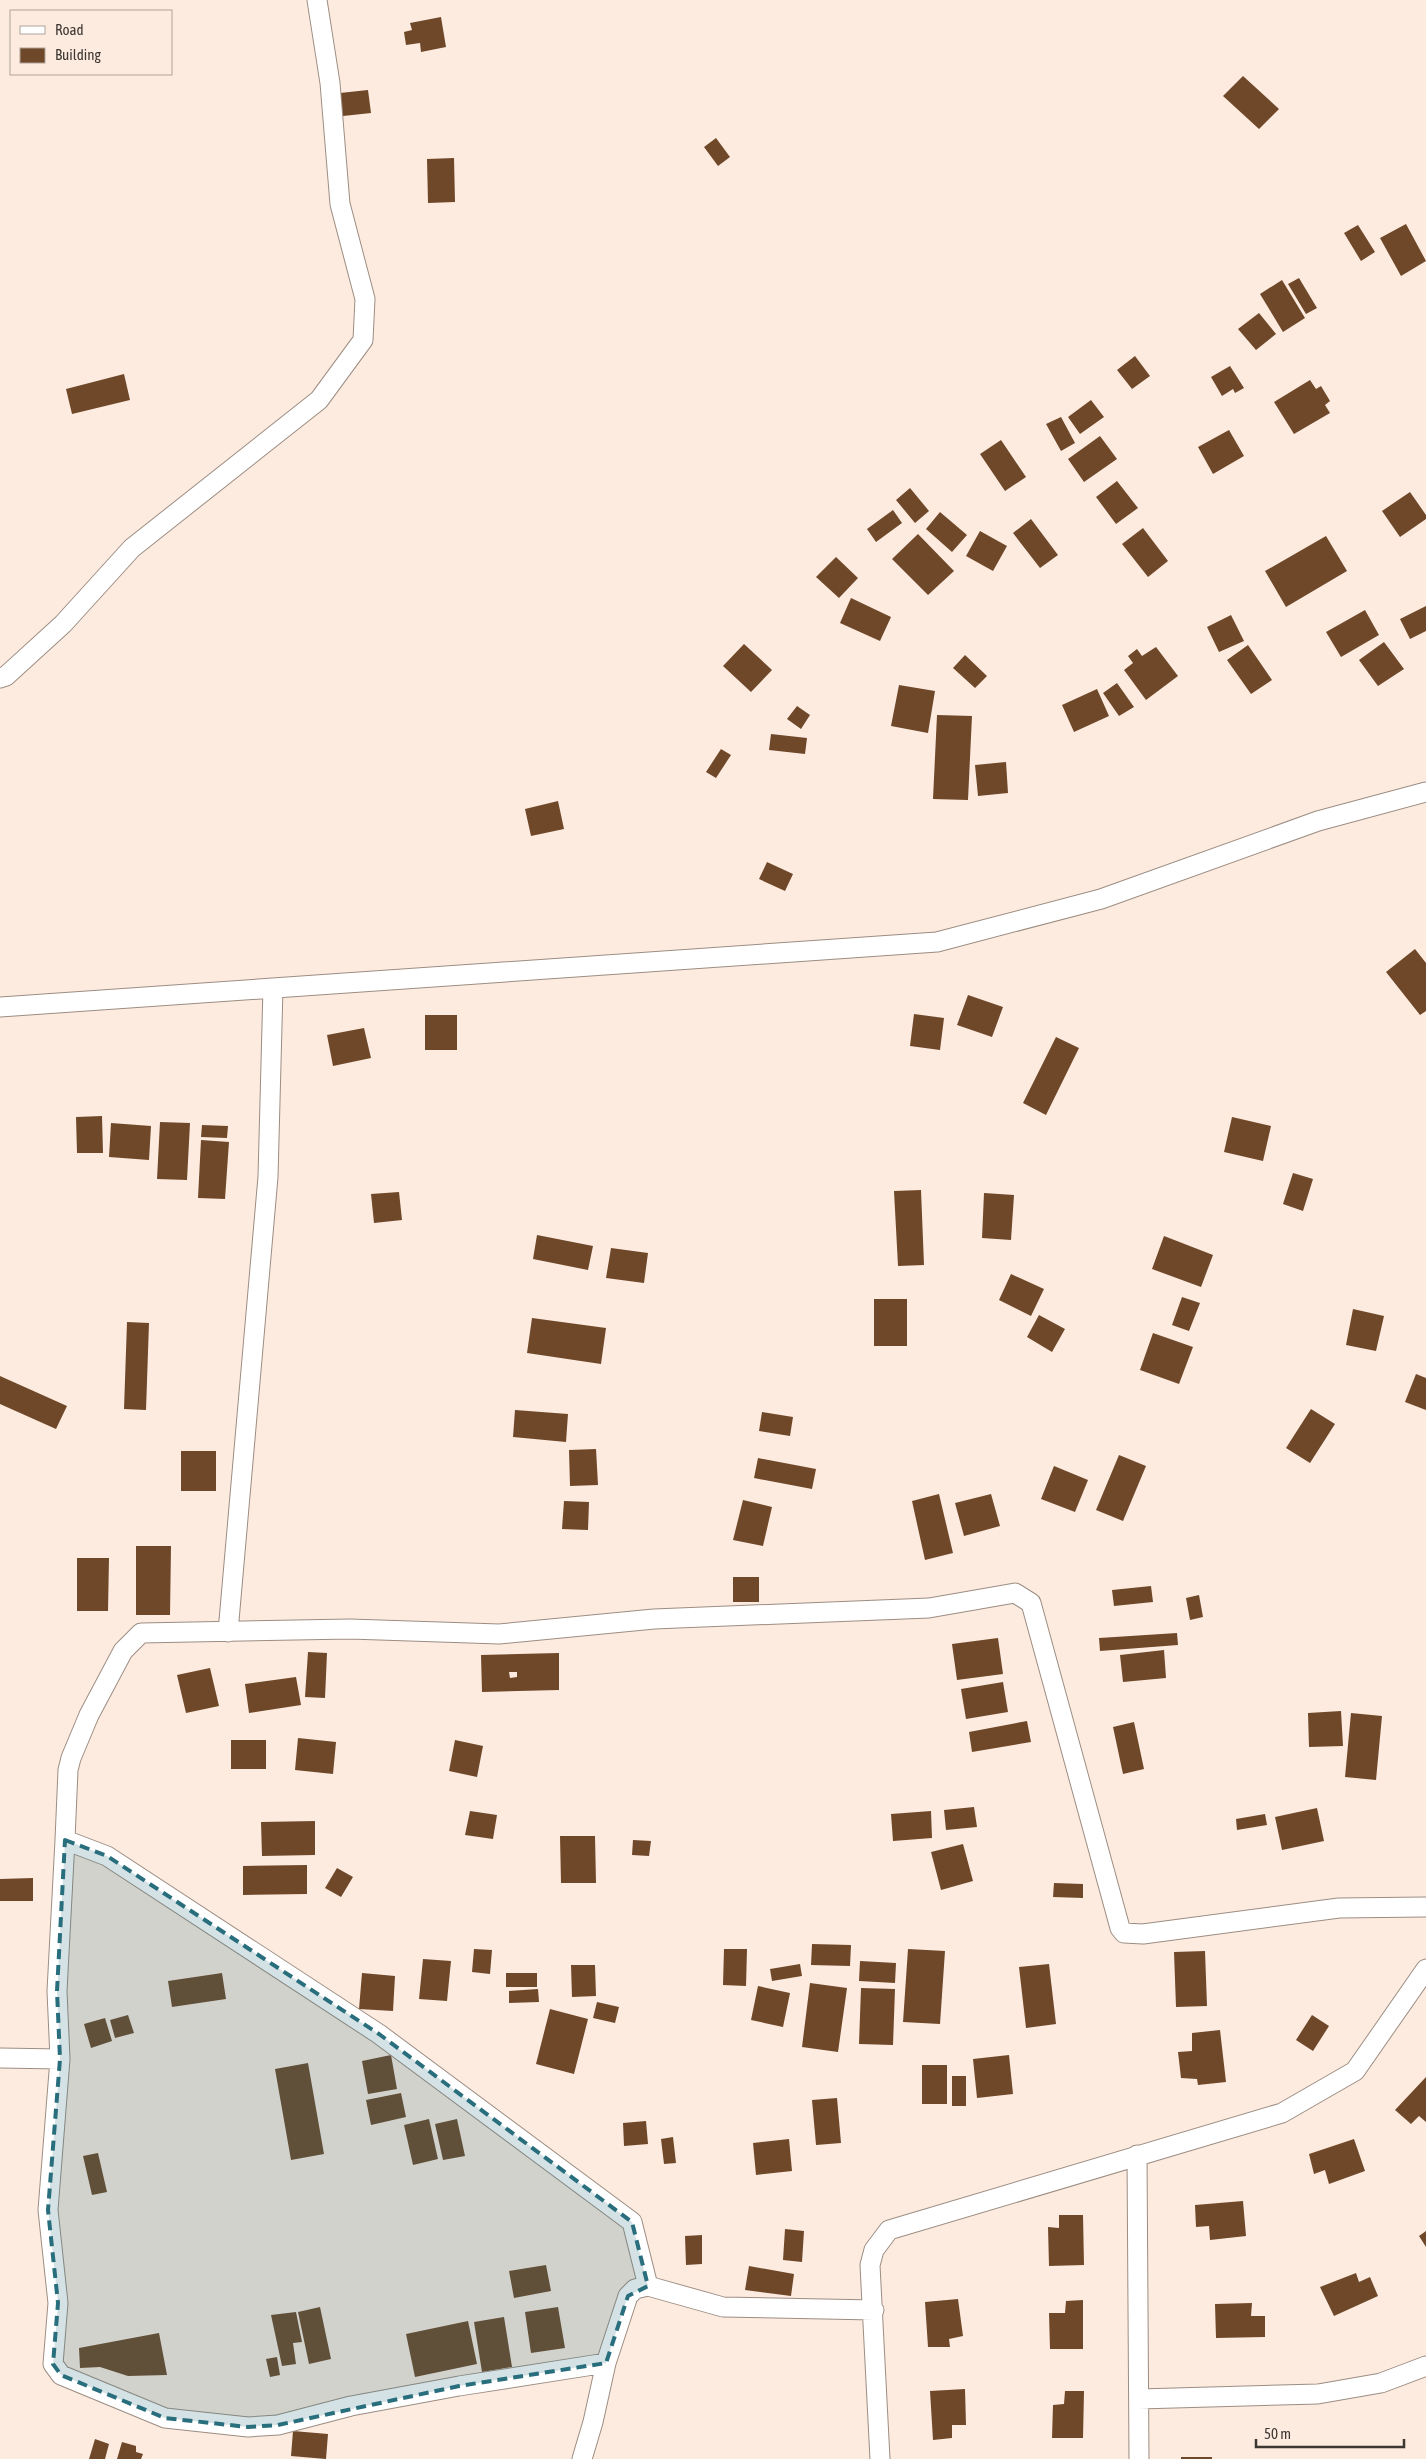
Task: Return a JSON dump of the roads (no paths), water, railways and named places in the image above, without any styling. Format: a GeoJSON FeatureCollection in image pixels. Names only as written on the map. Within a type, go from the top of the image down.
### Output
{"type":"FeatureCollection","features":[{"type":"Feature","properties":{"kind":"street"},"geometry":{"type":"LineString","coordinates":[[0,678],[6,676],[63,624],[132,548],[319,400],[363,340],[365,299],[340,204],[330,83],[317,0]]}},
{"type":"Feature","properties":{"kind":"street"},"geometry":{"type":"LineString","coordinates":[[0,1007],[937,942],[1101,899],[1318,821],[1426,792]]}},
{"type":"Feature","properties":{"kind":"street"},"geometry":{"type":"LineString","coordinates":[[228,1632],[268,1177],[273,988]]}},
{"type":"Feature","properties":{"kind":"street"},"geometry":{"type":"LineString","coordinates":[[606,2363],[423,2392],[351,2406],[278,2425],[248,2427],[165,2418],[69,2380],[61,2376],[53,2364],[58,2303],[48,2210],[60,2059],[57,1992],[68,1770],[89,1715],[123,1651],[141,1633],[350,1629],[499,1634],[654,1619],[929,1608],[1015,1593],[1031,1603],[1120,1928],[1124,1933],[1143,1934],[1339,1908],[1426,1907]]}},
{"type":"Feature","properties":{"kind":"street"},"geometry":{"type":"LineString","coordinates":[[65,1840],[107,1856],[379,2034],[632,2222],[648,2286]]}},
{"type":"Feature","properties":{"kind":"street"},"geometry":{"type":"LineString","coordinates":[[880,2459],[874,2310],[870,2265],[874,2250],[889,2230],[1282,2113],[1354,2071],[1426,1969]]}},
{"type":"Feature","properties":{"kind":"street"},"geometry":{"type":"LineString","coordinates":[[0,2058],[60,2059]]}},
{"type":"Feature","properties":{"kind":"street"},"geometry":{"type":"LineString","coordinates":[[1138,2155],[1139,2459]]}},
{"type":"Feature","properties":{"kind":"street"},"geometry":{"type":"LineString","coordinates":[[582,2459],[593,2422],[606,2363],[628,2296],[636,2289],[648,2286],[723,2307],[874,2310]]}},
{"type":"Feature","properties":{"kind":"street"},"geometry":{"type":"LineString","coordinates":[[1139,2398],[1318,2394],[1381,2383],[1426,2366]]}}]}
